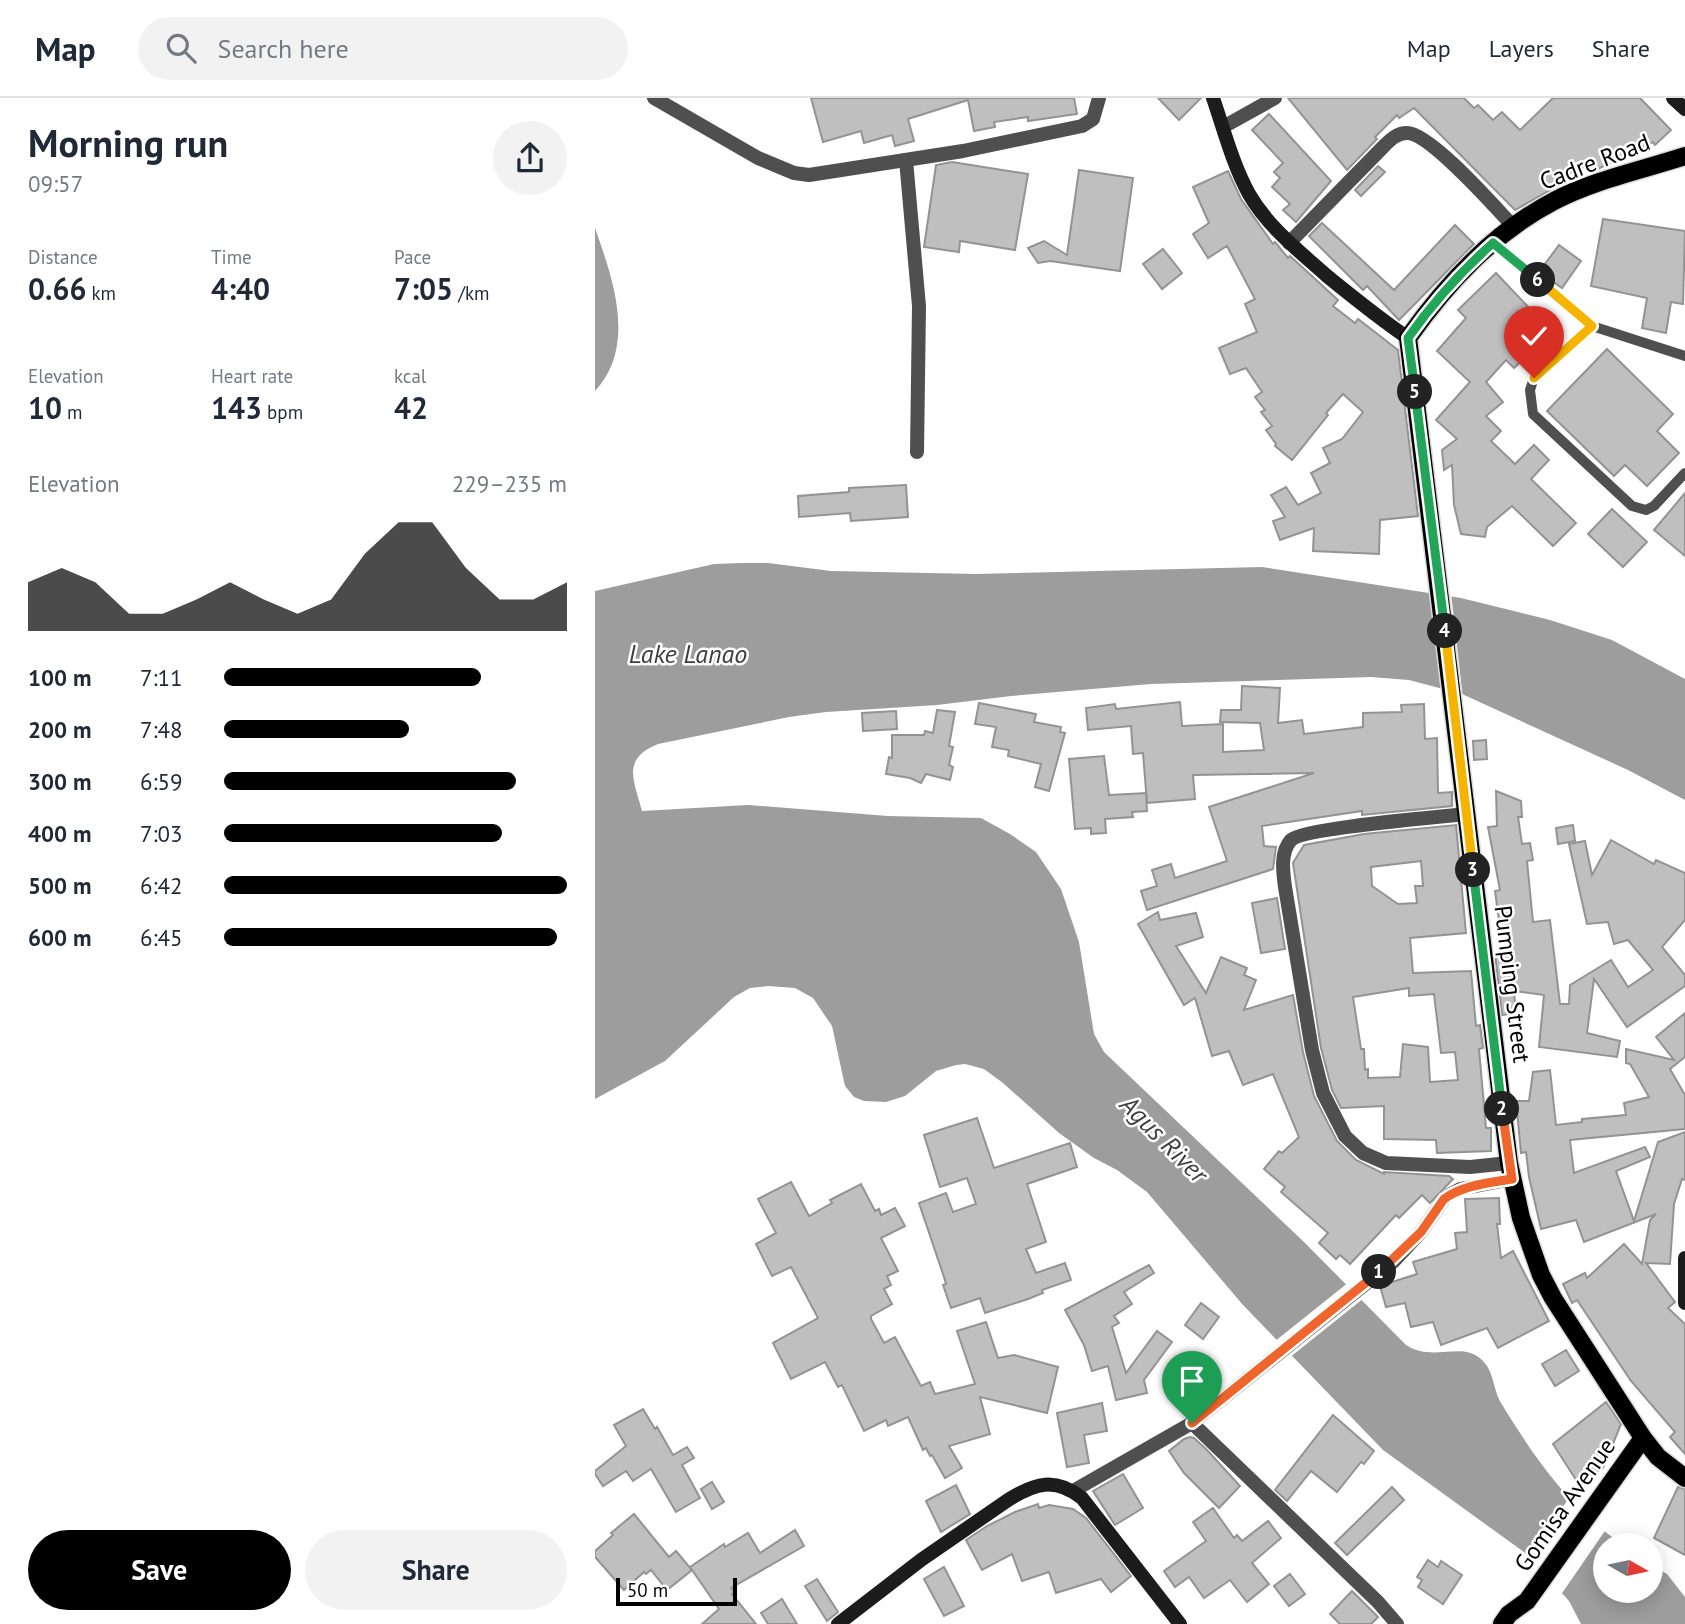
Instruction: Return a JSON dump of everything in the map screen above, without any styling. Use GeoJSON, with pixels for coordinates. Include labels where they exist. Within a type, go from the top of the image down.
{"type":"FeatureCollection","features":[{"type":"Feature","properties":{"kind":"main road","name":"Cadre Road"},"geometry":{"type":"LineString","coordinates":[[1408,338],[1436,299],[1461,271],[1512,225],[1575,192],[1685,156]]}},
{"type":"Feature","properties":{"kind":"main road","name":"Pumping Street"},"geometry":{"type":"LineString","coordinates":[[1408,338],[1511,1171],[1521,1218],[1541,1275],[1553,1298],[1643,1438],[1658,1457],[1685,1478]]}},
{"type":"Feature","properties":{"kind":"main road","name":"Gomisa Avenue"},"geometry":{"type":"LineString","coordinates":[[1520,1624],[1531,1595],[1643,1438]]}},
{"type":"Feature","properties":{"kind":"main road","name":"Gomisa Avenue"},"geometry":{"type":"LineString","coordinates":[[1502,1624],[1509,1614],[1531,1595]]}},
{"type":"Feature","properties":{"kind":"street"},"geometry":{"type":"LineString","coordinates":[[654,98],[758,158],[794,173],[809,175],[963,151],[1082,126],[1093,119],[1097,100]]}},
{"type":"Feature","properties":{"kind":"street"},"geometry":{"type":"LineString","coordinates":[[1213,98],[1249,194],[1265,217],[1289,243],[1378,318],[1408,338]]}},
{"type":"Feature","properties":{"kind":"street"},"geometry":{"type":"LineString","coordinates":[[1223,127],[1275,98]]}},
{"type":"Feature","properties":{"kind":"street"},"geometry":{"type":"LineString","coordinates":[[1673,98],[1685,109]]}},
{"type":"Feature","properties":{"kind":"street"},"geometry":{"type":"LineString","coordinates":[[1289,243],[1384,146],[1395,136],[1406,132],[1419,135],[1430,144],[1512,225]]}},
{"type":"Feature","properties":{"kind":"street"},"geometry":{"type":"LineString","coordinates":[[906,160],[919,306],[917,452]]}},
{"type":"Feature","properties":{"kind":"street"},"geometry":{"type":"LineString","coordinates":[[1466,814],[1358,825],[1295,837],[1287,845],[1285,852],[1285,887],[1312,1050],[1323,1093],[1345,1136],[1363,1153],[1386,1163],[1511,1171]]}},
{"type":"Feature","properties":{"kind":"street"},"geometry":{"type":"LineString","coordinates":[[1069,1488],[1192,1423],[1394,1261],[1421,1232],[1444,1199],[1460,1189],[1511,1171]]}},
{"type":"Feature","properties":{"kind":"street"},"geometry":{"type":"LineString","coordinates":[[1685,1258],[1685,1303]]}},
{"type":"Feature","properties":{"kind":"street"},"geometry":{"type":"LineString","coordinates":[[1192,1423],[1378,1602],[1397,1624]]}},
{"type":"Feature","properties":{"kind":"street"},"geometry":{"type":"LineString","coordinates":[[838,1624],[921,1560],[1007,1500],[1033,1487],[1047,1484],[1069,1488],[1092,1509],[1179,1624]]}},
{"type":"Feature","properties":{"kind":"lane"},"geometry":{"type":"LineString","coordinates":[[1493,243],[1592,326],[1685,356]]}},
{"type":"Feature","properties":{"kind":"lane"},"geometry":{"type":"LineString","coordinates":[[1592,326],[1534,378],[1531,390],[1533,414],[1632,506],[1646,510],[1654,506],[1685,473]]}},
{"type":"Feature","properties":{"kind":"water"},"geometry":{"type":"Polygon","coordinates":[[[595,228],[614,290],[618,333],[615,354],[608,373],[595,391],[595,228]]]}},
{"type":"Feature","properties":{"kind":"water"},"geometry":{"type":"Polygon","coordinates":[[[768,563],[831,571],[976,574],[1262,567],[1461,598],[1550,620],[1612,640],[1685,679],[1685,800],[1628,770],[1462,694],[1409,680],[1371,677],[1151,684],[937,705],[826,712],[658,744],[639,756],[633,772],[642,811],[748,805],[888,816],[981,818],[1036,852],[1061,889],[1079,942],[1094,1034],[1104,1052],[1304,1242],[1406,1345],[1427,1352],[1466,1352],[1474,1354],[1486,1364],[1498,1398],[1540,1462],[1570,1498],[1607,1533],[1593,1533],[1593,1603],[1663,1603],[1663,1572],[1685,1597],[1685,1624],[1581,1624],[1569,1601],[1528,1555],[1383,1450],[1243,1305],[1147,1192],[1059,1133],[984,1069],[965,1064],[956,1065],[936,1071],[905,1096],[886,1102],[864,1101],[854,1097],[845,1086],[832,1026],[813,998],[795,988],[768,986],[750,988],[734,997],[665,1061],[595,1099],[595,591],[714,564],[768,563]]]}},
{"type":"Feature","properties":{"kind":"pier"},"geometry":{"type":"Polygon","coordinates":[[[1429,589],[1451,593],[1463,699],[1441,692],[1429,589]]]}},
{"type":"Feature","properties":{"kind":"pier"},"geometry":{"type":"Polygon","coordinates":[[[1349,1282],[1364,1298],[1289,1358],[1274,1342],[1349,1282]]]}},
{"type":"Feature","properties":{"kind":"pier"},"geometry":{"type":"Polygon","coordinates":[[[1571,1495],[1607,1528],[1604,1533],[1593,1533],[1593,1548],[1560,1596],[1527,1559],[1571,1495]]]}},
{"type":"Feature","properties":{"kind":"building"},"geometry":{"type":"Polygon","coordinates":[[[811,98],[1074,98],[1077,114],[1028,121],[1028,117],[994,122],[995,127],[974,131],[968,100],[908,119],[914,141],[895,146],[892,135],[864,143],[861,131],[823,142],[811,98]]]}},
{"type":"Feature","properties":{"kind":"building"},"geometry":{"type":"Polygon","coordinates":[[[1158,98],[1201,98],[1179,120],[1158,98]]]}},
{"type":"Feature","properties":{"kind":"building"},"geometry":{"type":"Polygon","coordinates":[[[1288,98],[1464,98],[1474,108],[1478,105],[1493,120],[1502,112],[1520,130],[1553,98],[1640,98],[1671,130],[1655,145],[1653,142],[1596,170],[1592,163],[1556,180],[1559,184],[1515,210],[1414,108],[1399,118],[1397,115],[1347,170],[1288,98]]]}},
{"type":"Feature","properties":{"kind":"building"},"geometry":{"type":"Polygon","coordinates":[[[1269,114],[1331,181],[1296,222],[1283,210],[1290,204],[1272,187],[1280,178],[1274,172],[1283,163],[1252,130],[1269,114]]]}},
{"type":"Feature","properties":{"kind":"building"},"geometry":{"type":"Polygon","coordinates":[[[952,162],[1028,174],[1015,250],[960,241],[959,252],[924,247],[936,165],[952,162]]]}},
{"type":"Feature","properties":{"kind":"building"},"geometry":{"type":"Polygon","coordinates":[[[1378,166],[1385,172],[1361,196],[1355,190],[1378,166]]]}},
{"type":"Feature","properties":{"kind":"building"},"geometry":{"type":"Polygon","coordinates":[[[1079,170],[1133,178],[1120,271],[1050,261],[1038,263],[1028,248],[1044,241],[1067,255],[1079,170]]]}},
{"type":"Feature","properties":{"kind":"building"},"geometry":{"type":"Polygon","coordinates":[[[1228,171],[1241,199],[1273,244],[1275,242],[1288,258],[1290,256],[1338,300],[1333,306],[1355,323],[1358,319],[1398,350],[1418,516],[1380,520],[1379,554],[1313,551],[1314,528],[1280,540],[1273,521],[1285,517],[1271,495],[1286,487],[1298,505],[1321,493],[1311,473],[1330,463],[1323,448],[1342,439],[1363,412],[1343,394],[1292,460],[1275,446],[1266,430],[1272,426],[1261,412],[1265,410],[1255,397],[1262,392],[1246,368],[1230,374],[1219,348],[1257,332],[1245,304],[1255,299],[1227,246],[1208,258],[1193,234],[1209,223],[1193,187],[1228,171]]]}},
{"type":"Feature","properties":{"kind":"building"},"geometry":{"type":"Polygon","coordinates":[[[1603,219],[1685,231],[1683,304],[1671,302],[1666,333],[1642,328],[1647,298],[1591,286],[1603,219]]]}},
{"type":"Feature","properties":{"kind":"building"},"geometry":{"type":"Polygon","coordinates":[[[1322,223],[1394,290],[1455,225],[1474,244],[1399,320],[1367,286],[1363,290],[1309,236],[1322,223]]]}},
{"type":"Feature","properties":{"kind":"building"},"geometry":{"type":"Polygon","coordinates":[[[1559,245],[1581,261],[1562,288],[1539,272],[1559,245]]]}},
{"type":"Feature","properties":{"kind":"building"},"geometry":{"type":"Polygon","coordinates":[[[1163,249],[1182,273],[1162,289],[1143,264],[1163,249]]]}},
{"type":"Feature","properties":{"kind":"building"},"geometry":{"type":"Polygon","coordinates":[[[1496,273],[1552,332],[1514,368],[1506,360],[1486,382],[1503,402],[1486,416],[1501,431],[1491,441],[1515,464],[1534,445],[1549,460],[1531,479],[1576,523],[1553,546],[1512,506],[1487,527],[1485,537],[1461,534],[1454,505],[1452,465],[1444,470],[1442,450],[1457,439],[1436,420],[1470,382],[1437,351],[1466,318],[1458,310],[1496,273]]]}},
{"type":"Feature","properties":{"kind":"building"},"geometry":{"type":"Polygon","coordinates":[[[1607,349],[1673,414],[1657,431],[1679,453],[1647,486],[1625,465],[1614,476],[1547,411],[1607,349]]]}},
{"type":"Feature","properties":{"kind":"building"},"geometry":{"type":"Polygon","coordinates":[[[906,485],[908,517],[851,521],[850,513],[799,517],[798,496],[849,492],[849,488],[906,485]]]}},
{"type":"Feature","properties":{"kind":"building"},"geometry":{"type":"Polygon","coordinates":[[[1685,493],[1685,556],[1654,530],[1685,493]]]}},
{"type":"Feature","properties":{"kind":"building"},"geometry":{"type":"Polygon","coordinates":[[[1612,509],[1647,542],[1623,567],[1588,534],[1612,509]]]}},
{"type":"Feature","properties":{"kind":"building"},"geometry":{"type":"Polygon","coordinates":[[[1242,686],[1280,688],[1278,723],[1302,720],[1304,734],[1363,727],[1363,713],[1402,712],[1401,705],[1424,704],[1425,739],[1437,738],[1438,793],[1452,792],[1452,806],[1362,815],[1362,811],[1262,826],[1264,846],[1276,847],[1273,869],[1147,910],[1141,891],[1157,886],[1152,870],[1171,864],[1175,878],[1227,861],[1209,807],[1314,773],[1193,775],[1195,799],[1147,803],[1143,753],[1133,754],[1131,726],[1088,730],[1086,708],[1115,704],[1116,709],[1180,702],[1182,726],[1223,724],[1223,752],[1264,750],[1260,723],[1220,722],[1221,710],[1241,710],[1242,686]]]}},
{"type":"Feature","properties":{"kind":"building"},"geometry":{"type":"Polygon","coordinates":[[[979,703],[1036,714],[1034,722],[1061,727],[1060,732],[1065,733],[1049,791],[1035,787],[1041,764],[1008,756],[1009,750],[992,747],[996,727],[975,724],[979,703]]]}},
{"type":"Feature","properties":{"kind":"building"},"geometry":{"type":"Polygon","coordinates":[[[937,710],[955,712],[949,746],[953,747],[949,765],[953,767],[950,780],[926,774],[921,783],[910,778],[886,774],[889,757],[892,758],[892,735],[924,735],[925,731],[933,733],[937,710]]]}},
{"type":"Feature","properties":{"kind":"building"},"geometry":{"type":"Polygon","coordinates":[[[896,711],[897,729],[863,731],[862,713],[896,711]]]}},
{"type":"Feature","properties":{"kind":"building"},"geometry":{"type":"Polygon","coordinates":[[[1486,740],[1487,759],[1474,760],[1473,741],[1486,740]]]}},
{"type":"Feature","properties":{"kind":"building"},"geometry":{"type":"Polygon","coordinates":[[[1104,756],[1109,795],[1146,793],[1147,811],[1132,812],[1133,817],[1105,819],[1106,833],[1091,834],[1091,828],[1075,829],[1069,759],[1104,756]]]}},
{"type":"Feature","properties":{"kind":"building"},"geometry":{"type":"Polygon","coordinates":[[[1496,791],[1521,801],[1522,817],[1518,817],[1522,844],[1530,843],[1533,860],[1527,861],[1533,922],[1550,920],[1560,1004],[1569,1004],[1570,985],[1611,960],[1628,987],[1653,970],[1628,940],[1614,944],[1608,922],[1587,924],[1569,844],[1585,841],[1592,875],[1611,840],[1654,864],[1656,860],[1685,873],[1685,920],[1662,947],[1685,975],[1685,986],[1627,1027],[1594,979],[1587,1033],[1620,1041],[1617,1057],[1539,1047],[1544,995],[1514,991],[1516,1013],[1502,1015],[1495,953],[1509,951],[1505,919],[1499,920],[1495,891],[1500,890],[1488,827],[1497,826],[1496,791]]]}},
{"type":"Feature","properties":{"kind":"building"},"geometry":{"type":"Polygon","coordinates":[[[1456,825],[1466,933],[1410,938],[1413,973],[1471,971],[1476,1026],[1480,1025],[1483,1048],[1479,1049],[1486,1128],[1491,1128],[1491,1151],[1437,1153],[1436,1140],[1384,1139],[1384,1106],[1341,1108],[1332,1090],[1321,1048],[1293,863],[1304,845],[1364,834],[1456,825]],[[1421,861],[1371,867],[1372,886],[1398,904],[1417,903],[1415,886],[1423,886],[1421,861]],[[1409,988],[1353,997],[1368,1078],[1400,1077],[1403,1044],[1428,1047],[1430,1082],[1458,1080],[1455,1052],[1441,1053],[1434,994],[1409,996],[1409,988]]]}},
{"type":"Feature","properties":{"kind":"building"},"geometry":{"type":"Polygon","coordinates":[[[1573,825],[1575,841],[1558,844],[1556,828],[1573,825]]]}},
{"type":"Feature","properties":{"kind":"building"},"geometry":{"type":"Polygon","coordinates":[[[1277,898],[1285,949],[1261,953],[1252,903],[1277,898]]]}},
{"type":"Feature","properties":{"kind":"building"},"geometry":{"type":"Polygon","coordinates":[[[1158,912],[1160,920],[1196,913],[1203,937],[1176,946],[1206,993],[1221,957],[1247,968],[1244,975],[1256,980],[1244,1010],[1293,995],[1314,1096],[1337,1141],[1356,1160],[1384,1174],[1449,1176],[1453,1179],[1430,1203],[1422,1195],[1399,1218],[1396,1215],[1350,1264],[1340,1255],[1336,1259],[1319,1243],[1328,1233],[1281,1192],[1285,1187],[1264,1169],[1279,1151],[1282,1153],[1299,1137],[1273,1074],[1243,1085],[1229,1051],[1212,1056],[1195,998],[1184,1005],[1138,924],[1158,912]]]}},
{"type":"Feature","properties":{"kind":"building"},"geometry":{"type":"Polygon","coordinates":[[[1685,1013],[1685,1057],[1670,1069],[1685,1095],[1685,1129],[1570,1140],[1574,1173],[1645,1147],[1650,1157],[1616,1171],[1634,1221],[1658,1142],[1685,1132],[1685,1180],[1682,1179],[1674,1204],[1670,1264],[1646,1263],[1675,1302],[1668,1308],[1685,1324],[1685,1454],[1670,1437],[1675,1432],[1631,1381],[1577,1300],[1572,1303],[1563,1284],[1585,1273],[1587,1278],[1624,1244],[1642,1264],[1650,1220],[1656,1214],[1584,1242],[1576,1220],[1541,1229],[1526,1152],[1521,1153],[1516,1101],[1529,1101],[1533,1072],[1550,1070],[1556,1125],[1582,1122],[1582,1119],[1626,1115],[1624,1103],[1649,1097],[1630,1064],[1626,1063],[1626,1049],[1674,1060],[1656,1037],[1685,1013]]]}},
{"type":"Feature","properties":{"kind":"building"},"geometry":{"type":"Polygon","coordinates":[[[977,1118],[994,1168],[1070,1143],[1077,1167],[1027,1184],[1046,1242],[1026,1249],[1036,1273],[1065,1263],[1071,1280],[1042,1290],[1043,1293],[1028,1299],[985,1313],[980,1298],[951,1308],[943,1285],[946,1284],[944,1277],[919,1203],[946,1193],[953,1212],[976,1204],[967,1178],[940,1187],[924,1135],[977,1118]]]}},
{"type":"Feature","properties":{"kind":"building"},"geometry":{"type":"Polygon","coordinates":[[[791,1182],[809,1216],[832,1203],[830,1200],[861,1184],[875,1211],[879,1209],[881,1215],[895,1208],[905,1226],[881,1238],[898,1271],[887,1276],[891,1285],[884,1289],[892,1304],[871,1316],[871,1319],[884,1343],[895,1337],[921,1386],[930,1382],[935,1394],[975,1384],[957,1331],[986,1322],[998,1358],[1014,1355],[1058,1367],[1047,1413],[980,1397],[990,1434],[949,1446],[962,1468],[945,1478],[932,1455],[930,1456],[926,1448],[923,1450],[908,1417],[888,1426],[886,1420],[864,1431],[842,1385],[838,1387],[825,1362],[791,1379],[773,1343],[818,1318],[791,1267],[772,1276],[756,1244],[776,1233],[758,1199],[791,1182]]]}},
{"type":"Feature","properties":{"kind":"building"},"geometry":{"type":"Polygon","coordinates":[[[1499,1198],[1500,1224],[1497,1224],[1501,1258],[1513,1251],[1549,1321],[1498,1348],[1487,1328],[1441,1345],[1433,1322],[1411,1327],[1405,1303],[1386,1307],[1380,1286],[1417,1274],[1413,1262],[1457,1249],[1455,1233],[1467,1232],[1465,1199],[1499,1198]]]}},
{"type":"Feature","properties":{"kind":"building"},"geometry":{"type":"Polygon","coordinates":[[[1149,1265],[1154,1273],[1124,1292],[1132,1304],[1114,1316],[1119,1323],[1112,1327],[1126,1373],[1157,1331],[1172,1342],[1144,1380],[1147,1393],[1116,1400],[1108,1366],[1092,1371],[1084,1345],[1065,1310],[1149,1265]]]}},
{"type":"Feature","properties":{"kind":"building"},"geometry":{"type":"Polygon","coordinates":[[[1201,1303],[1219,1317],[1203,1339],[1185,1325],[1201,1303]]]}},
{"type":"Feature","properties":{"kind":"building"},"geometry":{"type":"Polygon","coordinates":[[[1566,1350],[1579,1371],[1555,1386],[1542,1364],[1566,1350]]]}},
{"type":"Feature","properties":{"kind":"building"},"geometry":{"type":"Polygon","coordinates":[[[1203,1369],[1216,1381],[1191,1408],[1178,1397],[1203,1369]]]}},
{"type":"Feature","properties":{"kind":"building"},"geometry":{"type":"Polygon","coordinates":[[[1606,1402],[1621,1424],[1603,1468],[1578,1483],[1553,1444],[1606,1402]]]}},
{"type":"Feature","properties":{"kind":"building"},"geometry":{"type":"Polygon","coordinates":[[[1102,1403],[1107,1431],[1084,1435],[1089,1463],[1067,1467],[1057,1413],[1102,1403]]]}},
{"type":"Feature","properties":{"kind":"building"},"geometry":{"type":"Polygon","coordinates":[[[643,1409],[673,1455],[687,1447],[694,1458],[682,1465],[700,1498],[676,1512],[651,1469],[633,1481],[626,1471],[603,1486],[595,1474],[595,1471],[626,1446],[614,1425],[643,1409]]]}},
{"type":"Feature","properties":{"kind":"building"},"geometry":{"type":"Polygon","coordinates":[[[1333,1415],[1374,1451],[1364,1464],[1361,1462],[1337,1492],[1311,1471],[1287,1501],[1275,1490],[1333,1415]]]}},
{"type":"Feature","properties":{"kind":"building"},"geometry":{"type":"Polygon","coordinates":[[[1190,1437],[1207,1450],[1240,1486],[1219,1508],[1184,1473],[1169,1451],[1190,1437]]]}},
{"type":"Feature","properties":{"kind":"building"},"geometry":{"type":"Polygon","coordinates":[[[1123,1474],[1143,1508],[1115,1525],[1093,1491],[1123,1474]]]}},
{"type":"Feature","properties":{"kind":"building"},"geometry":{"type":"Polygon","coordinates":[[[712,1482],[724,1502],[712,1509],[701,1489],[712,1482]]]}},
{"type":"Feature","properties":{"kind":"building"},"geometry":{"type":"Polygon","coordinates":[[[956,1485],[970,1514],[941,1532],[926,1501],[956,1485]]]}},
{"type":"Feature","properties":{"kind":"building"},"geometry":{"type":"Polygon","coordinates":[[[1392,1487],[1404,1500],[1347,1555],[1335,1543],[1392,1487]]]}},
{"type":"Feature","properties":{"kind":"building"},"geometry":{"type":"Polygon","coordinates":[[[1678,1487],[1685,1489],[1685,1555],[1663,1543],[1663,1533],[1656,1533],[1678,1487]]]}},
{"type":"Feature","properties":{"kind":"building"},"geometry":{"type":"Polygon","coordinates":[[[1038,1504],[1039,1508],[1049,1505],[1073,1509],[1086,1518],[1131,1576],[1111,1592],[1101,1579],[1056,1593],[1049,1572],[1022,1581],[1012,1554],[982,1570],[966,1540],[1015,1512],[1038,1504]]]}},
{"type":"Feature","properties":{"kind":"building"},"geometry":{"type":"Polygon","coordinates":[[[1213,1508],[1234,1538],[1237,1535],[1242,1541],[1268,1521],[1281,1538],[1252,1563],[1269,1584],[1247,1602],[1230,1580],[1204,1598],[1189,1577],[1175,1587],[1164,1571],[1206,1541],[1193,1522],[1213,1508]]]}},
{"type":"Feature","properties":{"kind":"building"},"geometry":{"type":"Polygon","coordinates":[[[634,1514],[669,1557],[676,1551],[692,1570],[667,1590],[651,1570],[646,1574],[644,1572],[624,1590],[595,1557],[595,1551],[613,1535],[611,1533],[634,1514]]]}},
{"type":"Feature","properties":{"kind":"building"},"geometry":{"type":"Polygon","coordinates":[[[795,1530],[804,1546],[731,1588],[735,1593],[732,1594],[756,1624],[702,1624],[719,1609],[690,1567],[724,1544],[725,1547],[748,1533],[760,1553],[795,1530]]]}},
{"type":"Feature","properties":{"kind":"building"},"geometry":{"type":"Polygon","coordinates":[[[1428,1560],[1438,1567],[1441,1561],[1462,1575],[1443,1604],[1418,1587],[1422,1580],[1417,1577],[1428,1560]]]}},
{"type":"Feature","properties":{"kind":"building"},"geometry":{"type":"Polygon","coordinates":[[[944,1567],[964,1606],[944,1616],[924,1579],[944,1567]]]}},
{"type":"Feature","properties":{"kind":"building"},"geometry":{"type":"Polygon","coordinates":[[[1290,1574],[1305,1594],[1289,1606],[1274,1586],[1290,1574]]]}},
{"type":"Feature","properties":{"kind":"building"},"geometry":{"type":"Polygon","coordinates":[[[817,1579],[838,1612],[827,1621],[805,1586],[817,1579]]]}},
{"type":"Feature","properties":{"kind":"building"},"geometry":{"type":"Polygon","coordinates":[[[1352,1591],[1378,1617],[1371,1624],[1340,1624],[1330,1614],[1352,1591]]]}},
{"type":"Feature","properties":{"kind":"building"},"geometry":{"type":"Polygon","coordinates":[[[782,1599],[797,1624],[768,1624],[761,1613],[782,1599]]]}},
{"type":"Feature","properties":{"kind":"route"},"geometry":{"type":"LineString","coordinates":[[1192,1423],[1394,1261],[1421,1232],[1444,1199],[1460,1189],[1512,1179],[1408,338],[1436,299],[1461,271],[1493,243],[1592,326],[1534,378]]}},
{"type":"Feature","properties":{"kind":"water label","name":"Lake Lanao"},"geometry":{"type":"Point","coordinates":[688,654]}},
{"type":"Feature","properties":{"kind":"water label","name":"Agus River"},"geometry":{"type":"Point","coordinates":[1164,1139]}}]}
